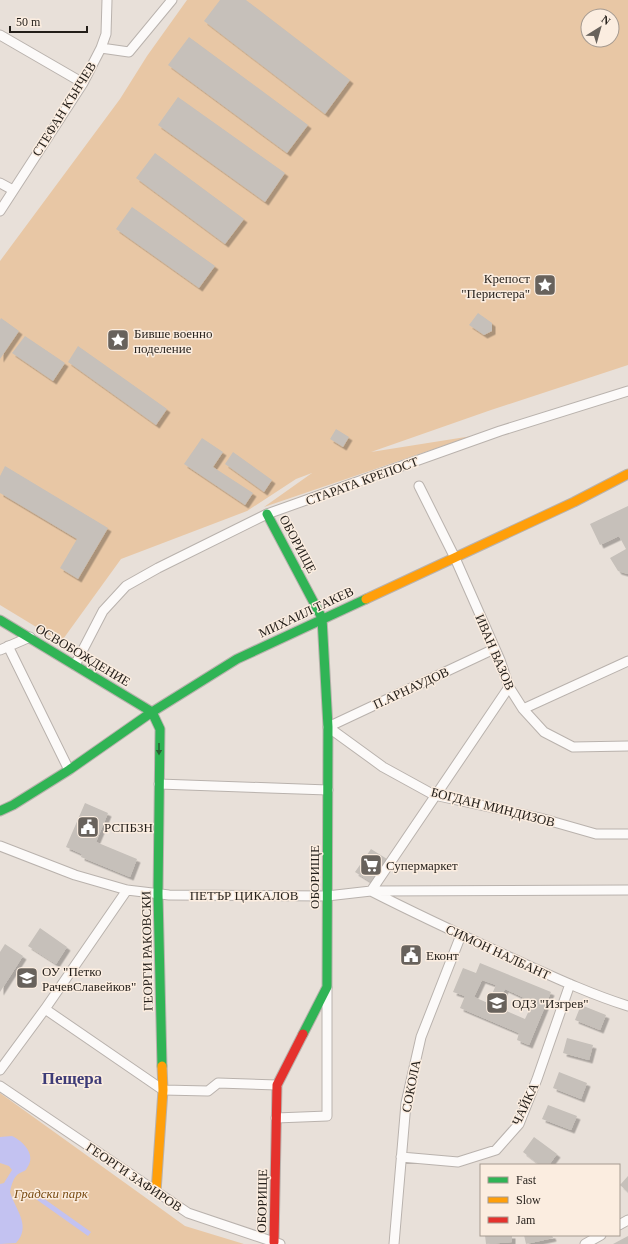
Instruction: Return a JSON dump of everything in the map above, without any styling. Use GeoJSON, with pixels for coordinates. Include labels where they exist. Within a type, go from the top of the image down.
{"type":"FeatureCollection","features":[{"type":"Feature","properties":{"kind":"street","name":"СТЕФАН КЪНЧЕВ"},"geometry":{"type":"LineString","coordinates":[[0,211],[83,83],[101,48],[106,34],[107,0]]}},
{"type":"Feature","properties":{"kind":"street"},"geometry":{"type":"LineString","coordinates":[[101,48],[129,52],[172,0]]}},
{"type":"Feature","properties":{"kind":"street"},"geometry":{"type":"LineString","coordinates":[[0,35],[83,83]]}},
{"type":"Feature","properties":{"kind":"street"},"geometry":{"type":"LineString","coordinates":[[0,183],[13,190]]}},
{"type":"Feature","properties":{"kind":"street","name":"СТАРАТА КРЕПОСТ"},"geometry":{"type":"LineString","coordinates":[[75,665],[104,611],[126,586],[158,568],[267,514],[500,431],[628,392]]}},
{"type":"Feature","properties":{"kind":"street","name":"МИХАИЛ ТАКЕВ"},"geometry":{"type":"LineString","coordinates":[[0,811],[13,805],[69,770],[152,712],[237,659],[322,618],[454,558],[628,474]]}},
{"type":"Feature","properties":{"kind":"street","name":"ИВАН ВАЗОВ"},"geometry":{"type":"LineString","coordinates":[[419,486],[454,558],[509,687],[523,709],[544,732],[574,747],[628,746]]}},
{"type":"Feature","properties":{"kind":"street","name":"ОБОРИЩЕ"},"geometry":{"type":"LineString","coordinates":[[267,514],[322,618],[328,727],[328,987],[277,1085],[277,1243]]}},
{"type":"Feature","properties":{"kind":"street","name":"ОСВОБОЖДЕНИЕ"},"geometry":{"type":"LineString","coordinates":[[0,620],[152,712]]}},
{"type":"Feature","properties":{"kind":"street"},"geometry":{"type":"LineString","coordinates":[[30,638],[4,648],[69,770]]}},
{"type":"Feature","properties":{"kind":"street","name":"П.АРНАУДОВ"},"geometry":{"type":"LineString","coordinates":[[328,727],[494,649]]}},
{"type":"Feature","properties":{"kind":"street"},"geometry":{"type":"LineString","coordinates":[[523,709],[628,662]]}},
{"type":"Feature","properties":{"kind":"street"},"geometry":{"type":"LineString","coordinates":[[371,891],[434,795],[509,687]]}},
{"type":"Feature","properties":{"kind":"street","name":"ГЕОРГИ РАКОВСКИ"},"geometry":{"type":"LineString","coordinates":[[152,712],[160,730],[158,894],[163,1090],[156,1192]]}},
{"type":"Feature","properties":{"kind":"street","name":"БОГДАН МИНДИЗОВ"},"geometry":{"type":"LineString","coordinates":[[328,727],[383,767],[434,795],[540,818],[596,834],[628,834]]}},
{"type":"Feature","properties":{"kind":"street"},"geometry":{"type":"LineString","coordinates":[[159,784],[328,790]]}},
{"type":"Feature","properties":{"kind":"street","name":"МИХАИЛ ТАКЕВ"},"geometry":{"type":"LineString","coordinates":[[0,818],[13,805]]}},
{"type":"Feature","properties":{"kind":"street","name":"ПЕТЪР ЦИКАЛОВ"},"geometry":{"type":"LineString","coordinates":[[0,846],[75,875],[127,890],[158,894],[327,896],[371,891],[628,890]]}},
{"type":"Feature","properties":{"kind":"street","name":"ПЕТЪР ЦИКАЛОВ"},"geometry":{"type":"LineString","coordinates":[[0,852],[11,851]]}},
{"type":"Feature","properties":{"kind":"street"},"geometry":{"type":"LineString","coordinates":[[0,1070],[45,1009],[127,890]]}},
{"type":"Feature","properties":{"kind":"street","name":"СИМОН НАЛБАНТ"},"geometry":{"type":"LineString","coordinates":[[371,891],[461,935],[598,997],[628,1006]]}},
{"type":"Feature","properties":{"kind":"street","name":"СОКОЛА"},"geometry":{"type":"LineString","coordinates":[[394,1244],[406,1103],[421,1037],[461,935]]}},
{"type":"Feature","properties":{"kind":"street","name":"ЧАЙКА"},"geometry":{"type":"LineString","coordinates":[[401,1157],[458,1162],[496,1150],[519,1124],[537,1079],[570,984]]}},
{"type":"Feature","properties":{"kind":"street"},"geometry":{"type":"LineString","coordinates":[[276,1118],[327,1116],[328,987]]}},
{"type":"Feature","properties":{"kind":"street"},"geometry":{"type":"LineString","coordinates":[[45,1009],[163,1090],[208,1091],[218,1083],[277,1085]]}},
{"type":"Feature","properties":{"kind":"street","name":"ГЕОРГИ ЗАФИРОВ"},"geometry":{"type":"LineString","coordinates":[[0,1086],[188,1213],[277,1243]]}},
{"type":"Feature","properties":{"kind":"street"},"geometry":{"type":"LineString","coordinates":[[585,1244],[599,1236]]}},
{"type":"Feature","properties":{"kind":"green space"},"geometry":{"type":"Polygon","coordinates":[[[187,0],[628,0],[628,365],[491,410],[371,452],[472,436],[264,507],[312,473],[296,479],[247,511],[121,559],[61,642],[0,605],[0,261],[120,99],[147,56],[187,0]]]}},
{"type":"Feature","properties":{"kind":"green space","name":"Градски парк"},"geometry":{"type":"Polygon","coordinates":[[[0,1093],[185,1226],[244,1244],[0,1244],[0,1093]]]}},
{"type":"Feature","properties":{"kind":"water"},"geometry":{"type":"Polygon","coordinates":[[[12,1136],[20,1141],[30,1153],[30,1163],[25,1171],[18,1174],[14,1178],[10,1192],[21,1218],[23,1230],[21,1237],[16,1243],[0,1244],[0,1184],[4,1183],[12,1170],[9,1166],[0,1163],[0,1137],[12,1136]]]}},
{"type":"Feature","properties":{"kind":"water"},"geometry":{"type":"Polygon","coordinates":[[[36,1193],[91,1232],[88,1236],[33,1197],[36,1193]]]}},
{"type":"Feature","properties":{"kind":"building"},"geometry":{"type":"Polygon","coordinates":[[[220,0],[246,0],[350,80],[325,114],[204,21],[220,0]]]}},
{"type":"Feature","properties":{"kind":"building"},"geometry":{"type":"Polygon","coordinates":[[[189,37],[308,125],[287,153],[168,65],[189,37]]]}},
{"type":"Feature","properties":{"kind":"building"},"geometry":{"type":"Polygon","coordinates":[[[178,97],[285,173],[265,202],[158,125],[178,97]]]}},
{"type":"Feature","properties":{"kind":"building"},"geometry":{"type":"Polygon","coordinates":[[[155,153],[244,219],[225,244],[136,178],[155,153]]]}},
{"type":"Feature","properties":{"kind":"building"},"geometry":{"type":"Polygon","coordinates":[[[132,207],[215,266],[199,288],[116,229],[132,207]]]}},
{"type":"Feature","properties":{"kind":"building"},"geometry":{"type":"Polygon","coordinates":[[[478,313],[492,323],[492,331],[484,335],[469,325],[478,313]]]}},
{"type":"Feature","properties":{"kind":"building"},"geometry":{"type":"Polygon","coordinates":[[[1,318],[19,331],[0,359],[0,320],[1,318]]]}},
{"type":"Feature","properties":{"kind":"building"},"geometry":{"type":"Polygon","coordinates":[[[25,336],[65,363],[53,381],[12,353],[25,336]]]}},
{"type":"Feature","properties":{"kind":"building"},"geometry":{"type":"Polygon","coordinates":[[[78,346],[167,409],[156,425],[68,362],[78,346]]]}},
{"type":"Feature","properties":{"kind":"building"},"geometry":{"type":"Polygon","coordinates":[[[336,429],[349,437],[343,447],[330,439],[336,429]]]}},
{"type":"Feature","properties":{"kind":"building"},"geometry":{"type":"Polygon","coordinates":[[[202,438],[223,452],[213,467],[253,493],[245,505],[184,464],[202,438]]]}},
{"type":"Feature","properties":{"kind":"building"},"geometry":{"type":"Polygon","coordinates":[[[233,452],[272,480],[264,492],[225,464],[233,452]]]}},
{"type":"Feature","properties":{"kind":"building"},"geometry":{"type":"Polygon","coordinates":[[[5,466],[108,528],[78,579],[60,568],[77,539],[0,493],[0,476],[5,466]]]}},
{"type":"Feature","properties":{"kind":"building"},"geometry":{"type":"Polygon","coordinates":[[[628,506],[628,574],[618,571],[610,558],[626,549],[619,536],[600,545],[590,524],[628,506]]]}},
{"type":"Feature","properties":{"kind":"building","name":"РСПБЗН"},"geometry":{"type":"Polygon","coordinates":[[[85,803],[108,813],[96,842],[137,859],[130,877],[81,857],[82,854],[66,847],[85,803]]]}},
{"type":"Feature","properties":{"kind":"building","name":"Супермаркет"},"geometry":{"type":"Polygon","coordinates":[[[371,849],[387,859],[371,882],[355,872],[371,849]]]}},
{"type":"Feature","properties":{"kind":"building"},"geometry":{"type":"Polygon","coordinates":[[[40,928],[67,947],[56,964],[28,946],[40,928]]]}},
{"type":"Feature","properties":{"kind":"building"},"geometry":{"type":"Polygon","coordinates":[[[5,944],[23,956],[0,992],[0,952],[5,944]]]}},
{"type":"Feature","properties":{"kind":"building"},"geometry":{"type":"Polygon","coordinates":[[[480,963],[551,992],[529,1045],[517,1040],[519,1033],[460,1008],[465,996],[453,992],[463,968],[476,973],[480,963]],[[482,980],[474,997],[488,1003],[496,985],[482,980]],[[505,989],[497,1007],[525,1019],[533,1002],[505,989]]]}},
{"type":"Feature","properties":{"kind":"building"},"geometry":{"type":"Polygon","coordinates":[[[581,1005],[606,1015],[600,1030],[575,1020],[581,1005]]]}},
{"type":"Feature","properties":{"kind":"building"},"geometry":{"type":"Polygon","coordinates":[[[567,1038],[593,1045],[589,1060],[563,1053],[567,1038]]]}},
{"type":"Feature","properties":{"kind":"building"},"geometry":{"type":"Polygon","coordinates":[[[559,1072],[587,1083],[581,1099],[553,1088],[559,1072]]]}},
{"type":"Feature","properties":{"kind":"building"},"geometry":{"type":"Polygon","coordinates":[[[548,1105],[577,1116],[571,1130],[542,1119],[548,1105]]]}},
{"type":"Feature","properties":{"kind":"building"},"geometry":{"type":"Polygon","coordinates":[[[534,1137],[557,1154],[550,1164],[539,1164],[523,1152],[534,1137]]]}},
{"type":"Feature","properties":{"kind":"building"},"geometry":{"type":"Polygon","coordinates":[[[628,1176],[628,1192],[620,1185],[628,1176]]]}},
{"type":"Feature","properties":{"kind":"building"},"geometry":{"type":"Polygon","coordinates":[[[485,1236],[512,1236],[512,1242],[486,1244],[485,1236]]]}},
{"type":"Feature","properties":{"kind":"building"},"geometry":{"type":"Polygon","coordinates":[[[524,1236],[552,1236],[553,1238],[526,1244],[524,1236]]]}},
{"type":"Feature","properties":{"kind":"building"},"geometry":{"type":"Polygon","coordinates":[[[628,1236],[628,1244],[613,1244],[628,1236]]]}},
{"type":"Feature","properties":{"kind":"traffic: fast"},"geometry":{"type":"LineString","coordinates":[[267,514],[322,618],[328,727],[327,987],[303,1034]]}},
{"type":"Feature","properties":{"kind":"traffic: fast"},"geometry":{"type":"LineString","coordinates":[[0,811],[13,805],[69,770],[152,712],[237,659],[366,599]]}},
{"type":"Feature","properties":{"kind":"traffic: fast"},"geometry":{"type":"LineString","coordinates":[[0,620],[152,712],[160,729],[158,894],[162,1066]]}},
{"type":"Feature","properties":{"kind":"traffic: slow"},"geometry":{"type":"LineString","coordinates":[[366,599],[574,502],[628,474]]}},
{"type":"Feature","properties":{"kind":"traffic: slow"},"geometry":{"type":"LineString","coordinates":[[156,1192],[163,1090],[162,1066]]}},
{"type":"Feature","properties":{"kind":"traffic: jam"},"geometry":{"type":"LineString","coordinates":[[274,1242],[277,1085],[303,1034]]}},
{"type":"Feature","properties":{"kind":"place","name":"Крепост \"Перистера\""},"geometry":{"type":"Point","coordinates":[545,285]}},
{"type":"Feature","properties":{"kind":"place","name":"Бивше военно поделение"},"geometry":{"type":"Point","coordinates":[118,340]}},
{"type":"Feature","properties":{"kind":"place","name":"РСПБЗН"},"geometry":{"type":"Point","coordinates":[88,827]}},
{"type":"Feature","properties":{"kind":"place","name":"Супермаркет"},"geometry":{"type":"Point","coordinates":[371,865]}},
{"type":"Feature","properties":{"kind":"place","name":"Еконт"},"geometry":{"type":"Point","coordinates":[411,955]}},
{"type":"Feature","properties":{"kind":"place","name":"ОУ \"Петко РачевСлавейков\""},"geometry":{"type":"Point","coordinates":[27,978]}},
{"type":"Feature","properties":{"kind":"place","name":"ОДЗ \"Изгрев\""},"geometry":{"type":"Point","coordinates":[497,1003]}},
{"type":"Feature","properties":{"kind":"district","name":"Пещера"},"geometry":{"type":"Point","coordinates":[72,1078]}}]}
